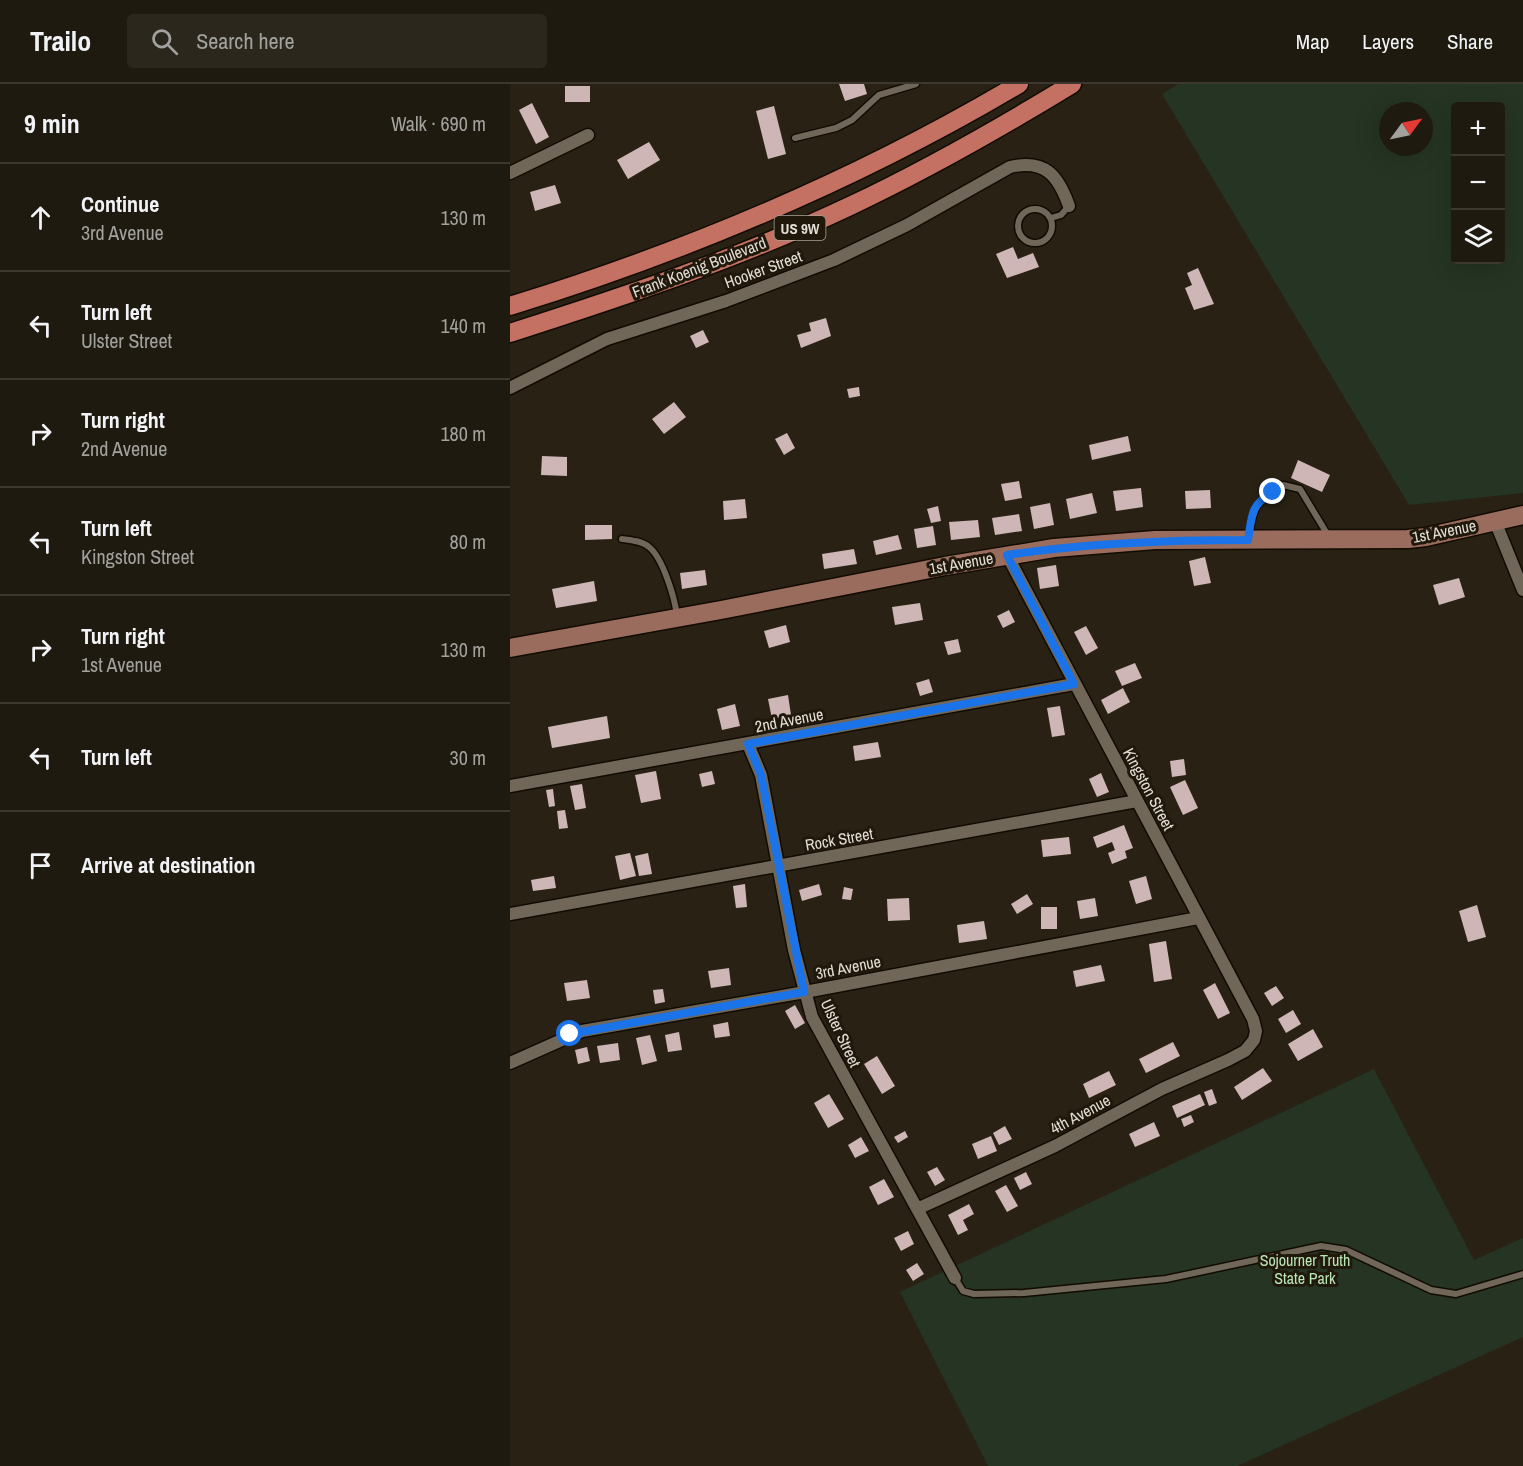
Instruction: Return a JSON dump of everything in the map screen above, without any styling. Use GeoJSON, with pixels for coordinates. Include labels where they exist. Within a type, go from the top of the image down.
{"type":"FeatureCollection","features":[{"type":"Feature","properties":{"kind":"main road","name":"Frank Koenig Boulevard"},"geometry":{"type":"LineString","coordinates":[[510,306],[672,250],[796,200],[877,162],[1019,84]]}},
{"type":"Feature","properties":{"kind":"main road","name":"Frank Koenig Boulevard"},"geometry":{"type":"LineString","coordinates":[[510,333],[651,287],[818,220],[967,146],[1072,84]]}},
{"type":"Feature","properties":{"kind":"street"},"geometry":{"type":"LineString","coordinates":[[510,173],[588,135]]}},
{"type":"Feature","properties":{"kind":"street","name":"Hooker Street"},"geometry":{"type":"LineString","coordinates":[[510,388],[607,339],[726,301],[834,260],[907,225],[1010,167],[1025,164],[1039,165],[1052,174],[1069,206]]}},
{"type":"Feature","properties":{"kind":"street","name":"1st Avenue"},"geometry":{"type":"LineString","coordinates":[[510,648],[1054,548],[1155,540],[1426,537],[1523,515]]}},
{"type":"Feature","properties":{"kind":"street"},"geometry":{"type":"LineString","coordinates":[[1495,521],[1523,590]]}},
{"type":"Feature","properties":{"kind":"street","name":"Kingston Street"},"geometry":{"type":"LineString","coordinates":[[1007,555],[1253,1019],[1257,1031],[1254,1040]]}},
{"type":"Feature","properties":{"kind":"street","name":"2nd Avenue"},"geometry":{"type":"LineString","coordinates":[[510,786],[1074,684]]}},
{"type":"Feature","properties":{"kind":"street","name":"Ulster Street"},"geometry":{"type":"LineString","coordinates":[[748,744],[761,775],[804,992],[820,1036],[955,1278]]}},
{"type":"Feature","properties":{"kind":"street","name":"Rock Street"},"geometry":{"type":"LineString","coordinates":[[510,914],[1137,801]]}},
{"type":"Feature","properties":{"kind":"street","name":"3rd Avenue"},"geometry":{"type":"LineString","coordinates":[[510,1063],[582,1031],[1198,918]]}},
{"type":"Feature","properties":{"kind":"street","name":"4th Avenue"},"geometry":{"type":"LineString","coordinates":[[917,1209],[1055,1146],[1162,1089],[1228,1060],[1245,1051],[1254,1040]]}},
{"type":"Feature","properties":{"kind":"lane"},"geometry":{"type":"LineString","coordinates":[[795,138],[836,128],[852,120],[879,95],[916,84]]}},
{"type":"Feature","properties":{"kind":"lane"},"geometry":{"type":"LineString","coordinates":[[1051,218],[1061,215],[1069,206]]}},
{"type":"Feature","properties":{"kind":"lane"},"geometry":{"type":"LineString","coordinates":[[1028,210],[1044,210],[1051,218],[1050,234],[1042,242],[1026,241],[1019,232],[1020,217],[1028,210]]}},
{"type":"Feature","properties":{"kind":"lane"},"geometry":{"type":"LineString","coordinates":[[1248,540],[1253,509],[1259,500],[1283,485],[1300,489],[1330,539]]}},
{"type":"Feature","properties":{"kind":"lane"},"geometry":{"type":"LineString","coordinates":[[622,538],[638,541],[650,547],[675,601],[677,618]]}},
{"type":"Feature","properties":{"kind":"lane"},"geometry":{"type":"LineString","coordinates":[[955,1278],[963,1291],[974,1294],[1024,1293],[1166,1279],[1321,1246],[1346,1250],[1431,1290],[1456,1294],[1523,1274]]}},
{"type":"Feature","properties":{"kind":"green space"},"geometry":{"type":"Polygon","coordinates":[[[1178,84],[1523,84],[1523,493],[1409,505],[1162,94],[1178,84]]]}},
{"type":"Feature","properties":{"kind":"green space","name":"Sojourner Truth State Park"},"geometry":{"type":"Polygon","coordinates":[[[1374,1069],[1474,1260],[1523,1238],[1523,1337],[1237,1466],[988,1466],[900,1292],[1374,1069]]]}},
{"type":"Feature","properties":{"kind":"building"},"geometry":{"type":"Polygon","coordinates":[[[839,84],[864,84],[867,94],[845,101],[839,84]]]}},
{"type":"Feature","properties":{"kind":"building"},"geometry":{"type":"Polygon","coordinates":[[[565,86],[590,86],[590,102],[565,102],[565,86]]]}},
{"type":"Feature","properties":{"kind":"building"},"geometry":{"type":"Polygon","coordinates":[[[532,103],[549,137],[536,144],[519,110],[532,103]]]}},
{"type":"Feature","properties":{"kind":"building"},"geometry":{"type":"Polygon","coordinates":[[[774,106],[786,154],[768,159],[756,111],[774,106]]]}},
{"type":"Feature","properties":{"kind":"building"},"geometry":{"type":"Polygon","coordinates":[[[649,142],[660,160],[628,179],[617,160],[649,142]]]}},
{"type":"Feature","properties":{"kind":"building"},"geometry":{"type":"Polygon","coordinates":[[[555,185],[561,203],[535,211],[530,192],[555,185]]]}},
{"type":"Feature","properties":{"kind":"building"},"geometry":{"type":"Polygon","coordinates":[[[1013,247],[1018,259],[1033,253],[1039,267],[1007,278],[996,254],[1013,247]]]}},
{"type":"Feature","properties":{"kind":"building"},"geometry":{"type":"Polygon","coordinates":[[[1198,268],[1214,304],[1194,310],[1185,288],[1192,285],[1187,273],[1198,268]]]}},
{"type":"Feature","properties":{"kind":"building"},"geometry":{"type":"Polygon","coordinates":[[[826,318],[831,336],[801,348],[797,335],[811,331],[809,323],[826,318]]]}},
{"type":"Feature","properties":{"kind":"building"},"geometry":{"type":"Polygon","coordinates":[[[703,330],[709,342],[696,348],[690,336],[703,330]]]}},
{"type":"Feature","properties":{"kind":"building"},"geometry":{"type":"Polygon","coordinates":[[[859,387],[860,396],[849,398],[847,389],[859,387]]]}},
{"type":"Feature","properties":{"kind":"building"},"geometry":{"type":"Polygon","coordinates":[[[674,402],[686,417],[664,434],[652,419],[674,402]]]}},
{"type":"Feature","properties":{"kind":"building"},"geometry":{"type":"Polygon","coordinates":[[[787,433],[795,448],[784,455],[775,439],[787,433]]]}},
{"type":"Feature","properties":{"kind":"building"},"geometry":{"type":"Polygon","coordinates":[[[1128,436],[1131,451],[1092,460],[1089,445],[1128,436]]]}},
{"type":"Feature","properties":{"kind":"building"},"geometry":{"type":"Polygon","coordinates":[[[542,456],[567,457],[567,476],[541,475],[542,456]]]}},
{"type":"Feature","properties":{"kind":"building"},"geometry":{"type":"Polygon","coordinates":[[[1298,460],[1330,475],[1322,492],[1291,478],[1298,460]]]}},
{"type":"Feature","properties":{"kind":"building"},"geometry":{"type":"Polygon","coordinates":[[[1019,481],[1022,498],[1005,501],[1001,484],[1019,481]]]}},
{"type":"Feature","properties":{"kind":"building"},"geometry":{"type":"Polygon","coordinates":[[[1141,488],[1143,507],[1116,511],[1113,491],[1141,488]]]}},
{"type":"Feature","properties":{"kind":"building"},"geometry":{"type":"Polygon","coordinates":[[[1210,490],[1211,508],[1186,509],[1185,491],[1210,490]]]}},
{"type":"Feature","properties":{"kind":"building"},"geometry":{"type":"Polygon","coordinates":[[[1092,493],[1097,513],[1070,519],[1066,499],[1092,493]]]}},
{"type":"Feature","properties":{"kind":"building"},"geometry":{"type":"Polygon","coordinates":[[[745,499],[747,518],[724,520],[723,501],[745,499]]]}},
{"type":"Feature","properties":{"kind":"building"},"geometry":{"type":"Polygon","coordinates":[[[1050,503],[1054,525],[1034,529],[1030,507],[1050,503]]]}},
{"type":"Feature","properties":{"kind":"building"},"geometry":{"type":"Polygon","coordinates":[[[938,506],[941,521],[931,523],[927,509],[938,506]]]}},
{"type":"Feature","properties":{"kind":"building"},"geometry":{"type":"Polygon","coordinates":[[[1019,514],[1022,531],[995,535],[992,518],[1019,514]]]}},
{"type":"Feature","properties":{"kind":"building"},"geometry":{"type":"Polygon","coordinates":[[[978,520],[980,537],[951,540],[949,522],[978,520]]]}},
{"type":"Feature","properties":{"kind":"building"},"geometry":{"type":"Polygon","coordinates":[[[585,525],[612,525],[612,539],[585,540],[585,525]]]}},
{"type":"Feature","properties":{"kind":"building"},"geometry":{"type":"Polygon","coordinates":[[[933,526],[936,545],[917,548],[914,529],[933,526]]]}},
{"type":"Feature","properties":{"kind":"building"},"geometry":{"type":"Polygon","coordinates":[[[898,535],[902,549],[876,555],[873,541],[898,535]]]}},
{"type":"Feature","properties":{"kind":"building"},"geometry":{"type":"Polygon","coordinates":[[[854,549],[857,564],[824,569],[822,554],[854,549]]]}},
{"type":"Feature","properties":{"kind":"building"},"geometry":{"type":"Polygon","coordinates":[[[1205,557],[1211,583],[1194,586],[1189,561],[1205,557]]]}},
{"type":"Feature","properties":{"kind":"building"},"geometry":{"type":"Polygon","coordinates":[[[1056,565],[1059,586],[1040,589],[1037,568],[1056,565]]]}},
{"type":"Feature","properties":{"kind":"building"},"geometry":{"type":"Polygon","coordinates":[[[705,570],[707,585],[682,589],[680,573],[705,570]]]}},
{"type":"Feature","properties":{"kind":"building"},"geometry":{"type":"Polygon","coordinates":[[[1459,578],[1465,597],[1439,605],[1433,585],[1459,578]]]}},
{"type":"Feature","properties":{"kind":"building"},"geometry":{"type":"Polygon","coordinates":[[[594,581],[597,601],[556,608],[552,589],[594,581]]]}},
{"type":"Feature","properties":{"kind":"building"},"geometry":{"type":"Polygon","coordinates":[[[920,603],[923,620],[895,625],[892,607],[920,603]]]}},
{"type":"Feature","properties":{"kind":"building"},"geometry":{"type":"Polygon","coordinates":[[[1009,610],[1015,622],[1003,628],[997,616],[1009,610]]]}},
{"type":"Feature","properties":{"kind":"building"},"geometry":{"type":"Polygon","coordinates":[[[786,625],[790,642],[769,648],[764,631],[786,625]]]}},
{"type":"Feature","properties":{"kind":"building"},"geometry":{"type":"Polygon","coordinates":[[[1086,626],[1098,648],[1086,655],[1074,632],[1086,626]]]}},
{"type":"Feature","properties":{"kind":"building"},"geometry":{"type":"Polygon","coordinates":[[[958,639],[961,652],[948,655],[944,642],[958,639]]]}},
{"type":"Feature","properties":{"kind":"building"},"geometry":{"type":"Polygon","coordinates":[[[1135,663],[1142,678],[1122,686],[1115,671],[1135,663]]]}},
{"type":"Feature","properties":{"kind":"building"},"geometry":{"type":"Polygon","coordinates":[[[929,679],[933,692],[920,696],[916,683],[929,679]]]}},
{"type":"Feature","properties":{"kind":"building"},"geometry":{"type":"Polygon","coordinates":[[[1123,688],[1130,702],[1108,714],[1101,700],[1123,688]]]}},
{"type":"Feature","properties":{"kind":"building"},"geometry":{"type":"Polygon","coordinates":[[[788,695],[791,715],[772,719],[768,699],[788,695]]]}},
{"type":"Feature","properties":{"kind":"building"},"geometry":{"type":"Polygon","coordinates":[[[735,704],[740,726],[722,730],[717,709],[735,704]]]}},
{"type":"Feature","properties":{"kind":"building"},"geometry":{"type":"Polygon","coordinates":[[[1060,706],[1065,735],[1052,737],[1047,708],[1060,706]]]}},
{"type":"Feature","properties":{"kind":"building"},"geometry":{"type":"Polygon","coordinates":[[[607,716],[610,738],[552,748],[548,727],[607,716]]]}},
{"type":"Feature","properties":{"kind":"building"},"geometry":{"type":"Polygon","coordinates":[[[878,742],[881,757],[855,761],[853,746],[878,742]]]}},
{"type":"Feature","properties":{"kind":"building"},"geometry":{"type":"Polygon","coordinates":[[[1184,759],[1186,775],[1172,777],[1170,761],[1184,759]]]}},
{"type":"Feature","properties":{"kind":"building"},"geometry":{"type":"Polygon","coordinates":[[[656,771],[661,799],[641,803],[635,775],[656,771]]]}},
{"type":"Feature","properties":{"kind":"building"},"geometry":{"type":"Polygon","coordinates":[[[712,771],[715,784],[702,787],[699,774],[712,771]]]}},
{"type":"Feature","properties":{"kind":"building"},"geometry":{"type":"Polygon","coordinates":[[[1101,773],[1109,792],[1097,797],[1089,779],[1101,773]]]}},
{"type":"Feature","properties":{"kind":"building"},"geometry":{"type":"Polygon","coordinates":[[[1185,780],[1198,808],[1183,815],[1170,787],[1185,780]]]}},
{"type":"Feature","properties":{"kind":"building"},"geometry":{"type":"Polygon","coordinates":[[[582,784],[586,808],[575,810],[570,786],[582,784]]]}},
{"type":"Feature","properties":{"kind":"building"},"geometry":{"type":"Polygon","coordinates":[[[553,789],[555,806],[549,807],[546,790],[553,789]]]}},
{"type":"Feature","properties":{"kind":"building"},"geometry":{"type":"Polygon","coordinates":[[[565,810],[568,828],[559,829],[557,811],[565,810]]]}},
{"type":"Feature","properties":{"kind":"building"},"geometry":{"type":"Polygon","coordinates":[[[1124,825],[1133,848],[1125,851],[1127,858],[1112,864],[1108,853],[1115,850],[1112,842],[1097,848],[1093,837],[1124,825]]]}},
{"type":"Feature","properties":{"kind":"building"},"geometry":{"type":"Polygon","coordinates":[[[1069,837],[1071,854],[1043,857],[1041,840],[1069,837]]]}},
{"type":"Feature","properties":{"kind":"building"},"geometry":{"type":"Polygon","coordinates":[[[630,853],[636,876],[620,880],[615,856],[630,853]]]}},
{"type":"Feature","properties":{"kind":"building"},"geometry":{"type":"Polygon","coordinates":[[[648,853],[652,874],[639,876],[635,856],[648,853]]]}},
{"type":"Feature","properties":{"kind":"building"},"geometry":{"type":"Polygon","coordinates":[[[554,876],[556,888],[533,891],[531,880],[554,876]]]}},
{"type":"Feature","properties":{"kind":"building"},"geometry":{"type":"Polygon","coordinates":[[[1146,876],[1152,899],[1136,904],[1129,881],[1146,876]]]}},
{"type":"Feature","properties":{"kind":"building"},"geometry":{"type":"Polygon","coordinates":[[[745,884],[747,907],[736,908],[733,886],[745,884]]]}},
{"type":"Feature","properties":{"kind":"building"},"geometry":{"type":"Polygon","coordinates":[[[819,884],[822,895],[802,901],[799,890],[819,884]]]}},
{"type":"Feature","properties":{"kind":"building"},"geometry":{"type":"Polygon","coordinates":[[[844,887],[853,889],[851,900],[842,899],[844,887]]]}},
{"type":"Feature","properties":{"kind":"building"},"geometry":{"type":"Polygon","coordinates":[[[1027,894],[1033,904],[1017,914],[1011,904],[1027,894]]]}},
{"type":"Feature","properties":{"kind":"building"},"geometry":{"type":"Polygon","coordinates":[[[909,898],[910,920],[888,921],[887,899],[909,898]]]}},
{"type":"Feature","properties":{"kind":"building"},"geometry":{"type":"Polygon","coordinates":[[[1095,898],[1098,916],[1080,919],[1077,901],[1095,898]]]}},
{"type":"Feature","properties":{"kind":"building"},"geometry":{"type":"Polygon","coordinates":[[[1477,905],[1486,937],[1468,942],[1459,911],[1477,905]]]}},
{"type":"Feature","properties":{"kind":"building"},"geometry":{"type":"Polygon","coordinates":[[[1041,907],[1057,907],[1057,929],[1041,929],[1041,907]]]}},
{"type":"Feature","properties":{"kind":"building"},"geometry":{"type":"Polygon","coordinates":[[[984,921],[987,939],[959,943],[957,925],[984,921]]]}},
{"type":"Feature","properties":{"kind":"building"},"geometry":{"type":"Polygon","coordinates":[[[1166,941],[1172,979],[1154,982],[1149,944],[1166,941]]]}},
{"type":"Feature","properties":{"kind":"building"},"geometry":{"type":"Polygon","coordinates":[[[1101,965],[1105,981],[1076,987],[1073,971],[1101,965]]]}},
{"type":"Feature","properties":{"kind":"building"},"geometry":{"type":"Polygon","coordinates":[[[729,968],[731,985],[711,988],[708,971],[729,968]]]}},
{"type":"Feature","properties":{"kind":"building"},"geometry":{"type":"Polygon","coordinates":[[[587,980],[590,998],[567,1001],[564,983],[587,980]]]}},
{"type":"Feature","properties":{"kind":"building"},"geometry":{"type":"Polygon","coordinates":[[[1215,983],[1230,1013],[1218,1019],[1203,990],[1215,983]]]}},
{"type":"Feature","properties":{"kind":"building"},"geometry":{"type":"Polygon","coordinates":[[[1276,986],[1284,998],[1272,1006],[1264,993],[1276,986]]]}},
{"type":"Feature","properties":{"kind":"building"},"geometry":{"type":"Polygon","coordinates":[[[663,989],[665,1002],[655,1004],[653,990],[663,989]]]}},
{"type":"Feature","properties":{"kind":"building"},"geometry":{"type":"Polygon","coordinates":[[[795,1005],[805,1023],[795,1029],[785,1011],[795,1005]]]}},
{"type":"Feature","properties":{"kind":"building"},"geometry":{"type":"Polygon","coordinates":[[[1293,1010],[1301,1024],[1286,1033],[1278,1019],[1293,1010]]]}},
{"type":"Feature","properties":{"kind":"building"},"geometry":{"type":"Polygon","coordinates":[[[728,1022],[730,1036],[715,1038],[713,1025],[728,1022]]]}},
{"type":"Feature","properties":{"kind":"building"},"geometry":{"type":"Polygon","coordinates":[[[1313,1029],[1323,1047],[1298,1061],[1288,1044],[1313,1029]]]}},
{"type":"Feature","properties":{"kind":"building"},"geometry":{"type":"Polygon","coordinates":[[[679,1032],[682,1050],[668,1052],[665,1035],[679,1032]]]}},
{"type":"Feature","properties":{"kind":"building"},"geometry":{"type":"Polygon","coordinates":[[[650,1035],[657,1061],[642,1065],[636,1038],[650,1035]]]}},
{"type":"Feature","properties":{"kind":"building"},"geometry":{"type":"Polygon","coordinates":[[[1173,1042],[1180,1056],[1146,1073],[1139,1059],[1173,1042]]]}},
{"type":"Feature","properties":{"kind":"building"},"geometry":{"type":"Polygon","coordinates":[[[618,1043],[620,1060],[600,1063],[597,1046],[618,1043]]]}},
{"type":"Feature","properties":{"kind":"building"},"geometry":{"type":"Polygon","coordinates":[[[587,1047],[590,1061],[578,1064],[575,1050],[587,1047]]]}},
{"type":"Feature","properties":{"kind":"building"},"geometry":{"type":"Polygon","coordinates":[[[877,1056],[895,1086],[882,1094],[864,1064],[877,1056]]]}},
{"type":"Feature","properties":{"kind":"building"},"geometry":{"type":"Polygon","coordinates":[[[1263,1068],[1272,1081],[1242,1100],[1234,1087],[1263,1068]]]}},
{"type":"Feature","properties":{"kind":"building"},"geometry":{"type":"Polygon","coordinates":[[[1109,1071],[1116,1085],[1089,1098],[1083,1084],[1109,1071]]]}},
{"type":"Feature","properties":{"kind":"building"},"geometry":{"type":"Polygon","coordinates":[[[1212,1089],[1217,1103],[1209,1106],[1204,1092],[1212,1089]]]}},
{"type":"Feature","properties":{"kind":"building"},"geometry":{"type":"Polygon","coordinates":[[[829,1094],[844,1119],[828,1128],[814,1103],[829,1094]]]}},
{"type":"Feature","properties":{"kind":"building"},"geometry":{"type":"Polygon","coordinates":[[[1200,1094],[1205,1105],[1177,1118],[1172,1106],[1200,1094]]]}},
{"type":"Feature","properties":{"kind":"building"},"geometry":{"type":"Polygon","coordinates":[[[1191,1115],[1194,1122],[1184,1127],[1181,1119],[1191,1115]]]}},
{"type":"Feature","properties":{"kind":"building"},"geometry":{"type":"Polygon","coordinates":[[[1154,1122],[1160,1136],[1135,1147],[1129,1134],[1154,1122]]]}},
{"type":"Feature","properties":{"kind":"building"},"geometry":{"type":"Polygon","coordinates":[[[1005,1126],[1012,1139],[999,1145],[993,1133],[1005,1126]]]}},
{"type":"Feature","properties":{"kind":"building"},"geometry":{"type":"Polygon","coordinates":[[[905,1131],[908,1137],[898,1143],[894,1137],[905,1131]]]}},
{"type":"Feature","properties":{"kind":"building"},"geometry":{"type":"Polygon","coordinates":[[[991,1136],[997,1151],[978,1159],[972,1144],[991,1136]]]}},
{"type":"Feature","properties":{"kind":"building"},"geometry":{"type":"Polygon","coordinates":[[[861,1137],[869,1151],[855,1158],[848,1145],[861,1137]]]}},
{"type":"Feature","properties":{"kind":"building"},"geometry":{"type":"Polygon","coordinates":[[[937,1167],[945,1180],[935,1186],[927,1172],[937,1167]]]}},
{"type":"Feature","properties":{"kind":"building"},"geometry":{"type":"Polygon","coordinates":[[[1026,1172],[1032,1184],[1020,1190],[1014,1178],[1026,1172]]]}},
{"type":"Feature","properties":{"kind":"building"},"geometry":{"type":"Polygon","coordinates":[[[884,1179],[894,1197],[878,1205],[869,1187],[884,1179]]]}},
{"type":"Feature","properties":{"kind":"building"},"geometry":{"type":"Polygon","coordinates":[[[1006,1185],[1018,1206],[1007,1212],[995,1191],[1006,1185]]]}},
{"type":"Feature","properties":{"kind":"building"},"geometry":{"type":"Polygon","coordinates":[[[969,1204],[974,1214],[963,1220],[968,1230],[958,1235],[948,1215],[969,1204]]]}},
{"type":"Feature","properties":{"kind":"building"},"geometry":{"type":"Polygon","coordinates":[[[908,1231],[914,1244],[901,1251],[894,1238],[908,1231]]]}},
{"type":"Feature","properties":{"kind":"building"},"geometry":{"type":"Polygon","coordinates":[[[917,1263],[924,1274],[913,1281],[906,1270],[917,1263]]]}},
{"type":"Feature","properties":{"kind":"route"},"geometry":{"type":"LineString","coordinates":[[570,1034],[804,992],[761,775],[748,744],[1074,684],[1007,555],[1054,548],[1155,540],[1248,540],[1253,509],[1259,500],[1273,492]]}}]}
